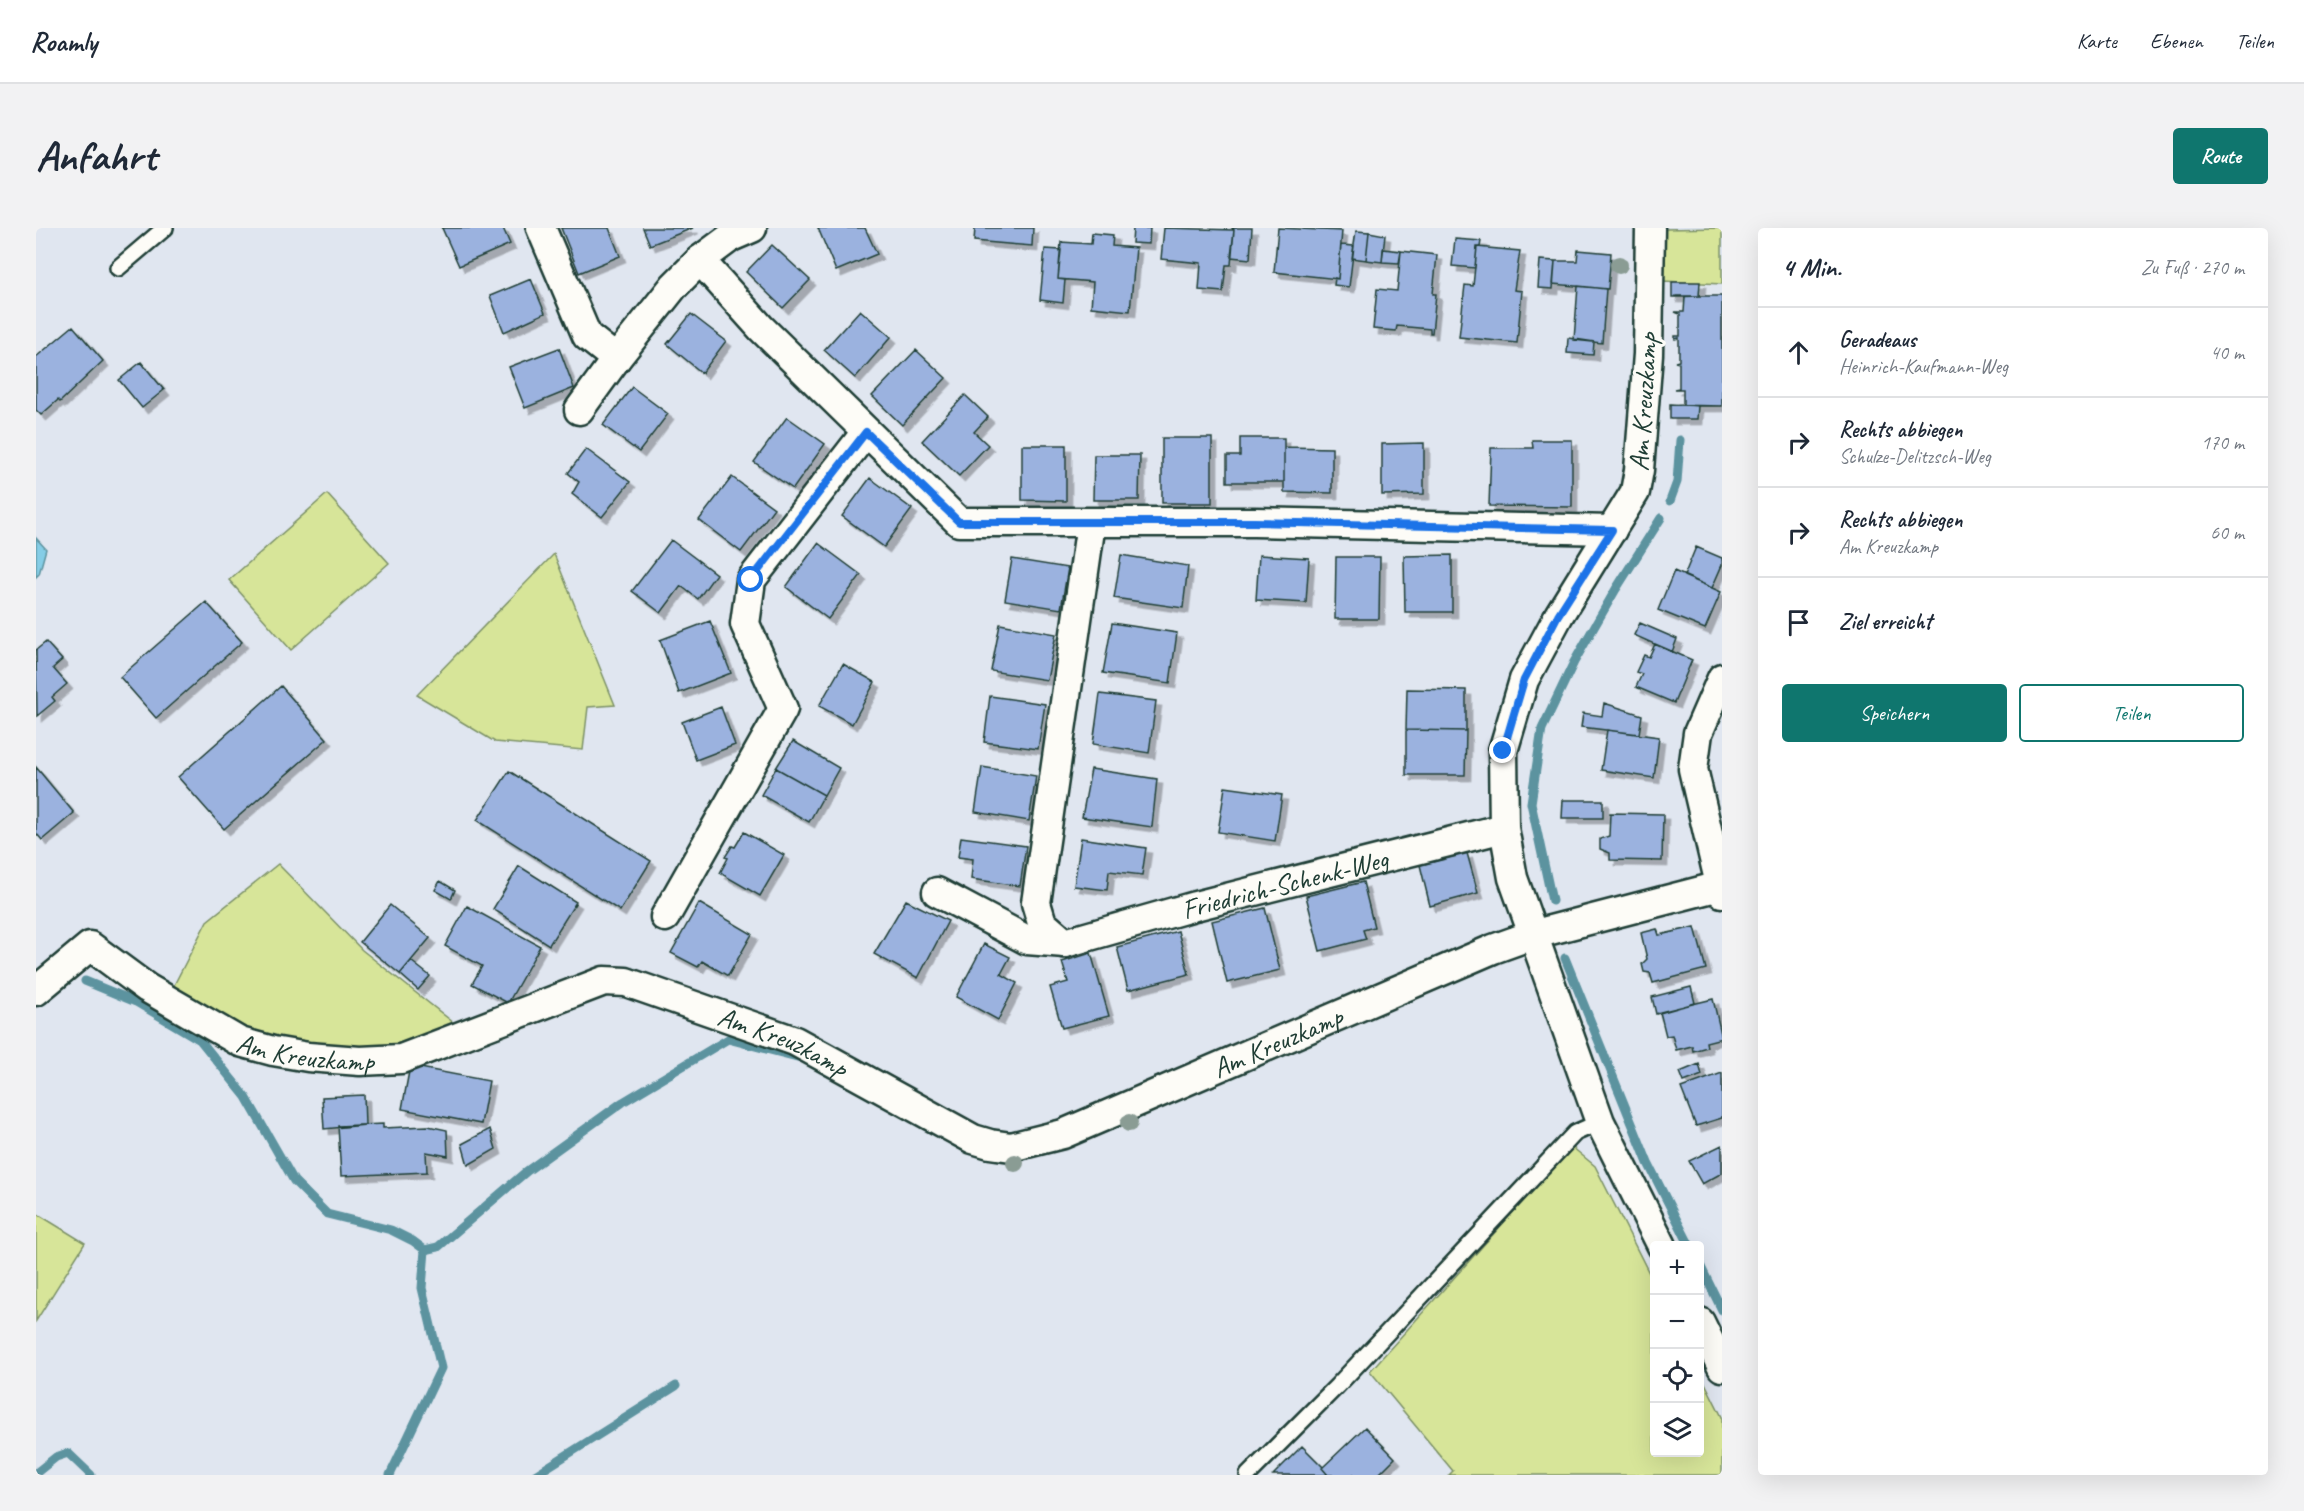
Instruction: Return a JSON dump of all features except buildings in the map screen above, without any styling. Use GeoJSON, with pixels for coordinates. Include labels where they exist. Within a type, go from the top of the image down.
{"type":"FeatureCollection","features":[{"type":"Feature","properties":{"kind":"street"},"geometry":{"type":"LineString","coordinates":[[541,228],[587,336],[616,359]]}},
{"type":"Feature","properties":{"kind":"street"},"geometry":{"type":"LineString","coordinates":[[579,410],[674,286],[700,260],[731,237],[752,228]]}},
{"type":"Feature","properties":{"kind":"street","name":"Am Kreuzkamp"},"geometry":{"type":"LineString","coordinates":[[1650,228],[1648,354],[1639,470],[1635,492],[1558,615],[1524,680],[1503,751],[1504,828],[1513,878],[1600,1122],[1660,1241]]}},
{"type":"Feature","properties":{"kind":"street"},"geometry":{"type":"LineString","coordinates":[[700,260],[761,328],[959,522],[1254,522],[1612,530]]}},
{"type":"Feature","properties":{"kind":"street"},"geometry":{"type":"LineString","coordinates":[[666,917],[783,709],[745,624],[751,580],[866,432]]}},
{"type":"Feature","properties":{"kind":"street"},"geometry":{"type":"LineString","coordinates":[[1065,943],[1042,923],[1036,903],[1091,523]]}},
{"type":"Feature","properties":{"kind":"street"},"geometry":{"type":"LineString","coordinates":[[1534,934],[1721,889],[1694,769],[1698,733],[1722,678]]}},
{"type":"Feature","properties":{"kind":"street","name":"Friedrich-Schenk-Weg"},"geometry":{"type":"LineString","coordinates":[[937,892],[1027,940],[1065,943],[1195,906],[1504,828]]}},
{"type":"Feature","properties":{"kind":"street","name":"Am Kreuzkamp"},"geometry":{"type":"LineString","coordinates":[[36,991],[90,946],[147,988],[240,1042],[308,1057],[360,1060],[401,1059],[604,981],[626,982],[795,1041],[974,1138],[990,1144],[1011,1147],[1063,1134],[1493,949],[1534,934]]}},
{"type":"Feature","properties":{"kind":"street"},"geometry":{"type":"LineString","coordinates":[[1704,1330],[1722,1367]]}},
{"type":"Feature","properties":{"kind":"lane"},"geometry":{"type":"LineString","coordinates":[[118,268],[165,228]]}},
{"type":"Feature","properties":{"kind":"lane"},"geometry":{"type":"LineString","coordinates":[[1248,1475],[1337,1386],[1575,1133],[1600,1122]]}},
{"type":"Feature","properties":{"kind":"green space"},"geometry":{"type":"Polygon","coordinates":[[[1722,228],[1722,284],[1662,281],[1664,229],[1722,228]]]}},
{"type":"Feature","properties":{"kind":"green space"},"geometry":{"type":"Polygon","coordinates":[[[327,494],[389,563],[291,650],[229,580],[327,494]]]}},
{"type":"Feature","properties":{"kind":"green space"},"geometry":{"type":"Polygon","coordinates":[[[554,554],[615,705],[588,707],[583,750],[495,742],[417,695],[554,554]]]}},
{"type":"Feature","properties":{"kind":"green space"},"geometry":{"type":"Polygon","coordinates":[[[278,864],[362,950],[459,1027],[407,1045],[374,1049],[314,1047],[249,1032],[171,991],[207,921],[278,864]]]}},
{"type":"Feature","properties":{"kind":"green space"},"geometry":{"type":"Polygon","coordinates":[[[1572,1147],[1595,1166],[1650,1275],[1650,1457],[1704,1457],[1704,1381],[1722,1417],[1722,1475],[1449,1475],[1453,1471],[1370,1371],[1572,1147]]]}},
{"type":"Feature","properties":{"kind":"green space"},"geometry":{"type":"Polygon","coordinates":[[[36,1213],[85,1243],[36,1321],[36,1213]]]}},
{"type":"Feature","properties":{"kind":"water"},"geometry":{"type":"Polygon","coordinates":[[[36,538],[46,549],[39,574],[36,577],[36,538]]]}},
{"type":"Feature","properties":{"kind":"waterway"},"geometry":{"type":"LineString","coordinates":[[1670,501],[1677,482],[1680,440]]}},
{"type":"Feature","properties":{"kind":"waterway"},"geometry":{"type":"LineString","coordinates":[[1552,901],[1531,803],[1542,729],[1574,662],[1616,589],[1661,518]]}},
{"type":"Feature","properties":{"kind":"waterway"},"geometry":{"type":"LineString","coordinates":[[1565,958],[1648,1163],[1687,1241]]}},
{"type":"Feature","properties":{"kind":"waterway"},"geometry":{"type":"LineString","coordinates":[[85,981],[136,1002],[200,1040],[246,1097],[294,1181],[327,1214],[391,1230],[425,1250],[438,1247],[527,1171],[623,1102],[728,1039],[801,1058]]}},
{"type":"Feature","properties":{"kind":"waterway"},"geometry":{"type":"LineString","coordinates":[[390,1475],[441,1368],[422,1288],[425,1250]]}},
{"type":"Feature","properties":{"kind":"waterway"},"geometry":{"type":"LineString","coordinates":[[1704,1273],[1722,1310]]}},
{"type":"Feature","properties":{"kind":"waterway"},"geometry":{"type":"LineString","coordinates":[[535,1475],[676,1386]]}},
{"type":"Feature","properties":{"kind":"waterway"},"geometry":{"type":"LineString","coordinates":[[36,1473],[56,1457],[68,1453],[91,1475]]}},
{"type":"Feature","properties":{"kind":"route"},"geometry":{"type":"LineString","coordinates":[[751,580],[866,432],[959,522],[1254,522],[1612,530],[1558,615],[1524,680],[1503,751]]}}]}
